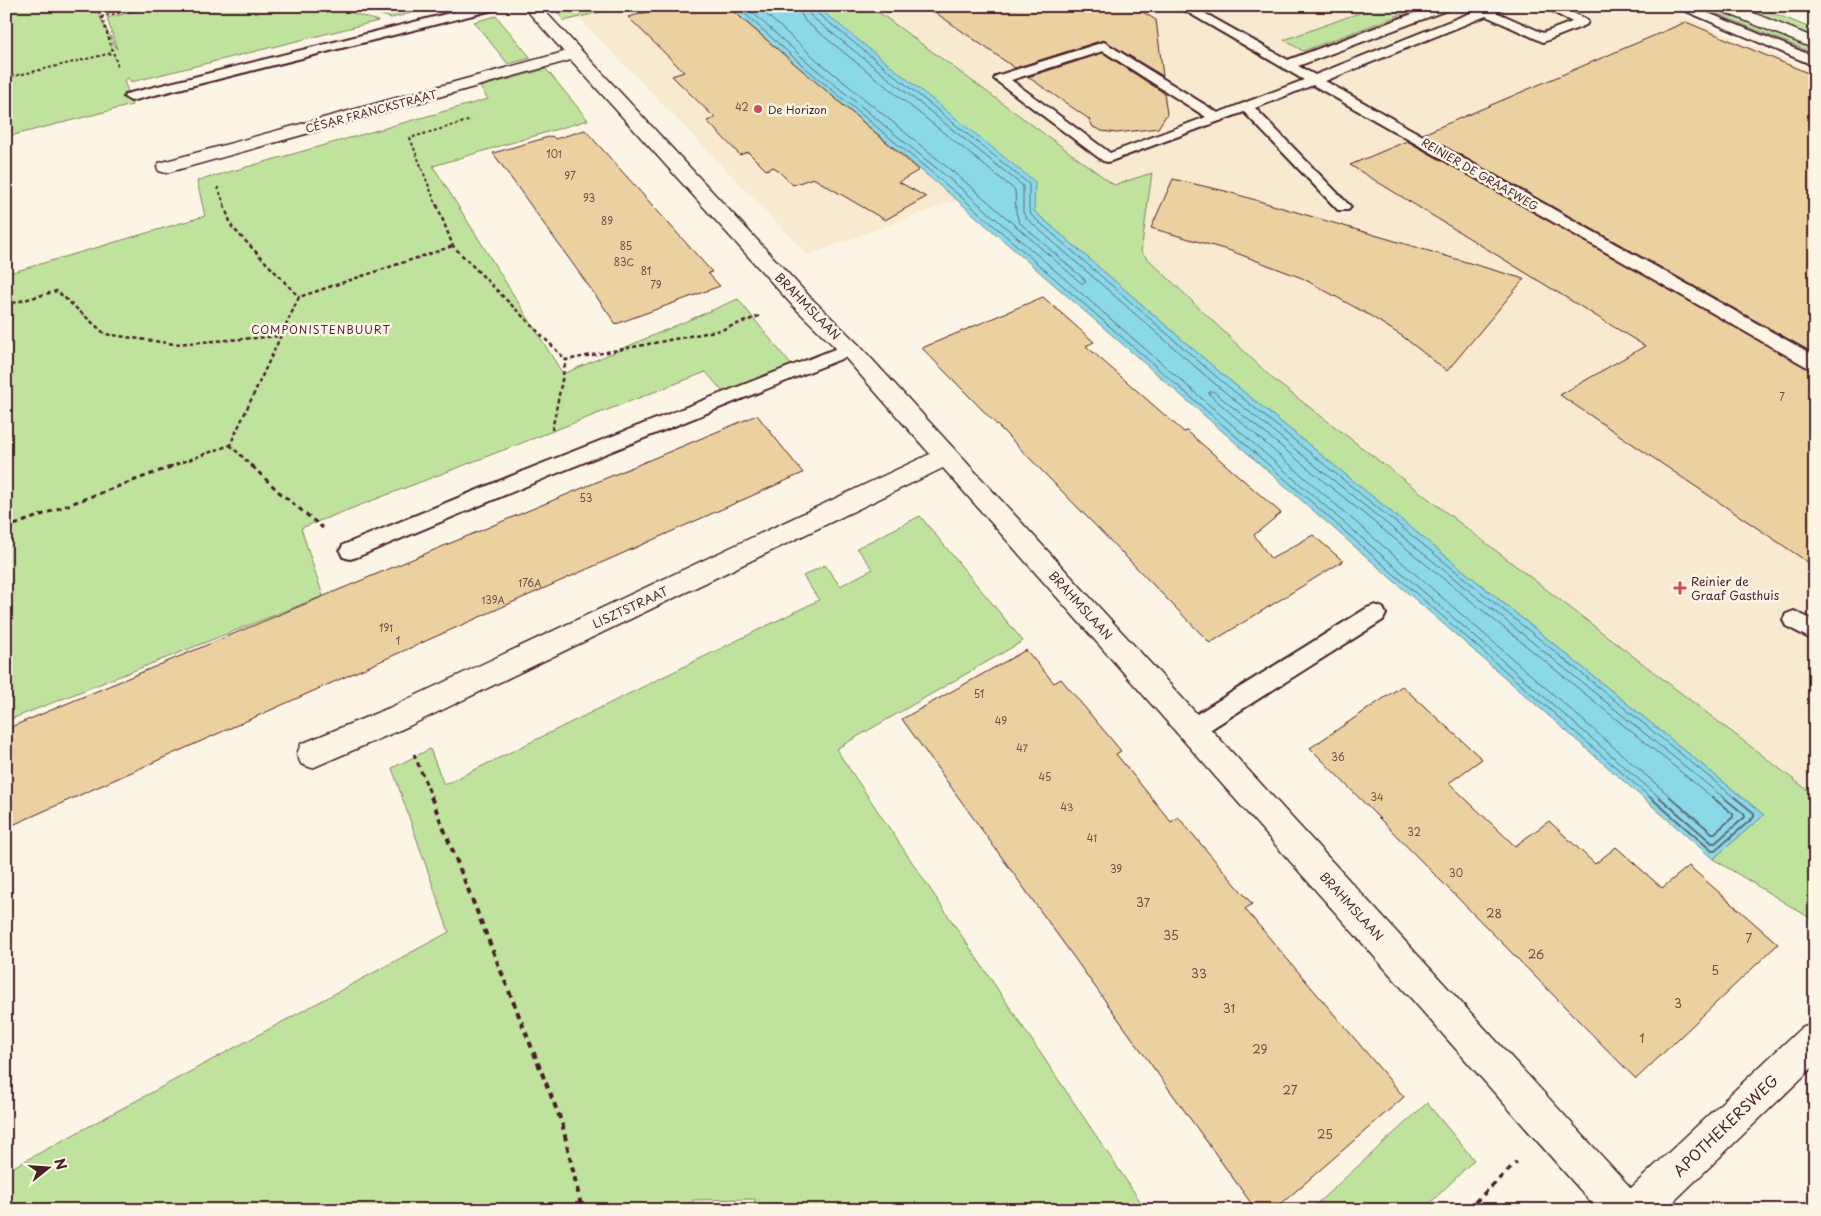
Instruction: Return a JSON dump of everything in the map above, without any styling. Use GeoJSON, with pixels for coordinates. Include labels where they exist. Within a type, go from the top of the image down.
{"type":"FeatureCollection","features":[{"type":"Feature","properties":{"kind":"street","name":"BRAHMSLAAN"},"geometry":{"type":"LineString","coordinates":[[531,6],[801,301],[850,349],[1625,1210]]}},
{"type":"Feature","properties":{"kind":"street"},"geometry":{"type":"LineString","coordinates":[[1722,6],[1815,44]]}},
{"type":"Feature","properties":{"kind":"street","name":"CÉSAR FRANCKSTRAAT"},"geometry":{"type":"LineString","coordinates":[[166,167],[576,54]]}},
{"type":"Feature","properties":{"kind":"street","name":"LISZTSTRAAT"},"geometry":{"type":"LineString","coordinates":[[312,754],[399,717],[947,456]]}},
{"type":"Feature","properties":{"kind":"street","name":"APOTHEKERSWEG"},"geometry":{"type":"LineString","coordinates":[[1636,1210],[1815,1040]]}},
{"type":"Feature","properties":{"kind":"lane"},"geometry":{"type":"LineString","coordinates":[[132,97],[493,6]]}},
{"type":"Feature","properties":{"kind":"lane","name":"REINIER DE GRAAFWEG"},"geometry":{"type":"LineString","coordinates":[[1184,6],[1815,364]]}},
{"type":"Feature","properties":{"kind":"lane"},"geometry":{"type":"LineString","coordinates":[[1288,65],[1446,6]]}},
{"type":"Feature","properties":{"kind":"lane"},"geometry":{"type":"LineString","coordinates":[[1217,118],[1104,46],[1001,79],[1108,158],[1217,118],[1246,107],[1494,8],[1543,38],[1582,22],[1548,6]]}},
{"type":"Feature","properties":{"kind":"lane"},"geometry":{"type":"LineString","coordinates":[[1680,6],[1815,62]]}},
{"type":"Feature","properties":{"kind":"lane"},"geometry":{"type":"LineString","coordinates":[[1246,107],[1343,207]]}},
{"type":"Feature","properties":{"kind":"lane"},"geometry":{"type":"LineString","coordinates":[[350,551],[543,471],[850,349]]}},
{"type":"Feature","properties":{"kind":"lane"},"geometry":{"type":"LineString","coordinates":[[1192,729],[1375,614]]}},
{"type":"Feature","properties":{"kind":"lane"},"geometry":{"type":"LineString","coordinates":[[1794,620],[1815,632]]}},
{"type":"Feature","properties":{"kind":"path"},"geometry":{"type":"LineString","coordinates":[[6,8],[16,6]]}},
{"type":"Feature","properties":{"kind":"path"},"geometry":{"type":"LineString","coordinates":[[98,6],[112,53],[132,97]]}},
{"type":"Feature","properties":{"kind":"path"},"geometry":{"type":"LineString","coordinates":[[101,17],[150,6]]}},
{"type":"Feature","properties":{"kind":"path"},"geometry":{"type":"LineString","coordinates":[[6,78],[112,53]]}},
{"type":"Feature","properties":{"kind":"path"},"geometry":{"type":"LineString","coordinates":[[477,118],[410,138],[453,246],[566,360]]}},
{"type":"Feature","properties":{"kind":"path"},"geometry":{"type":"LineString","coordinates":[[207,156],[232,226],[299,297]]}},
{"type":"Feature","properties":{"kind":"path"},"geometry":{"type":"LineString","coordinates":[[6,528],[230,444],[299,297],[453,246]]}},
{"type":"Feature","properties":{"kind":"path"},"geometry":{"type":"LineString","coordinates":[[6,305],[57,291],[105,334],[176,344],[281,336]]}},
{"type":"Feature","properties":{"kind":"path"},"geometry":{"type":"LineString","coordinates":[[566,360],[722,330],[801,301]]}},
{"type":"Feature","properties":{"kind":"path"},"geometry":{"type":"LineString","coordinates":[[543,471],[566,360]]}},
{"type":"Feature","properties":{"kind":"path"},"geometry":{"type":"LineString","coordinates":[[230,444],[279,492],[350,551]]}},
{"type":"Feature","properties":{"kind":"path"},"geometry":{"type":"LineString","coordinates":[[399,717],[562,1124],[582,1210]]}},
{"type":"Feature","properties":{"kind":"path"},"geometry":{"type":"LineString","coordinates":[[1467,1210],[1553,1130]]}},
{"type":"Feature","properties":{"kind":"shaded area","name":"De Horizon"},"geometry":{"type":"Polygon","coordinates":[[[623,6],[730,6],[957,200],[808,255],[579,18],[623,6]]]}},
{"type":"Feature","properties":{"kind":"shaded area","name":"Reinier de Graaf Gasthuis"},"geometry":{"type":"Polygon","coordinates":[[[900,6],[1659,6],[1815,71],[1815,796],[1274,380],[1141,252],[1114,185],[881,14],[900,6]]]}},
{"type":"Feature","properties":{"kind":"green space"},"geometry":{"type":"Polygon","coordinates":[[[6,6],[94,6],[117,49],[107,18],[157,6],[330,6],[378,21],[131,82],[128,78],[124,80],[132,105],[6,137],[6,6]]]}},
{"type":"Feature","properties":{"kind":"green space"},"geometry":{"type":"Polygon","coordinates":[[[353,6],[478,6],[444,15],[436,7],[391,18],[353,6]]]}},
{"type":"Feature","properties":{"kind":"green space"},"geometry":{"type":"Polygon","coordinates":[[[553,6],[623,6],[564,21],[553,6]]]}},
{"type":"Feature","properties":{"kind":"green space"},"geometry":{"type":"Polygon","coordinates":[[[816,6],[870,6],[1114,185],[1152,173],[1141,252],[1274,380],[1815,796],[1815,921],[1713,859],[1764,815],[1223,375],[1034,211],[816,6]]]}},
{"type":"Feature","properties":{"kind":"green space"},"geometry":{"type":"Polygon","coordinates":[[[1378,6],[1424,6],[1303,51],[1284,40],[1378,6]]]}},
{"type":"Feature","properties":{"kind":"green space"},"geometry":{"type":"Polygon","coordinates":[[[1698,6],[1714,6],[1815,47],[1815,54],[1698,6]]]}},
{"type":"Feature","properties":{"kind":"green space"},"geometry":{"type":"Polygon","coordinates":[[[1731,6],[1756,6],[1815,30],[1815,40],[1731,6]]]}},
{"type":"Feature","properties":{"kind":"green space"},"geometry":{"type":"Polygon","coordinates":[[[496,16],[531,58],[508,64],[474,22],[496,16]]]}},
{"type":"Feature","properties":{"kind":"green space"},"geometry":{"type":"Polygon","coordinates":[[[546,69],[588,120],[433,166],[563,374],[738,299],[792,366],[724,393],[706,372],[301,528],[323,596],[6,721],[6,274],[205,216],[197,181],[488,99],[480,87],[546,69]]]}},
{"type":"Feature","properties":{"kind":"green space"},"geometry":{"type":"Polygon","coordinates":[[[920,516],[1023,641],[836,749],[1146,1210],[754,1210],[755,1199],[693,1200],[692,1210],[6,1210],[6,1171],[449,932],[392,768],[430,749],[444,785],[819,600],[803,576],[825,565],[840,586],[873,569],[857,548],[920,516]]]}},
{"type":"Feature","properties":{"kind":"green space"},"geometry":{"type":"Polygon","coordinates":[[[1427,1103],[1474,1160],[1423,1210],[1310,1210],[1427,1103]]]}},
{"type":"Feature","properties":{"kind":"water"},"geometry":{"type":"Polygon","coordinates":[[[728,6],[816,6],[1035,182],[1034,211],[1223,375],[1764,815],[1713,859],[957,200],[805,74],[728,6]]]}},
{"type":"Feature","properties":{"kind":"building","name":"De Horizon"},"geometry":{"type":"Polygon","coordinates":[[[670,6],[727,6],[919,170],[899,182],[926,197],[885,220],[813,178],[793,185],[774,167],[766,170],[748,152],[740,155],[707,121],[715,118],[672,76],[684,72],[628,17],[670,6]]]}},
{"type":"Feature","properties":{"kind":"building"},"geometry":{"type":"Polygon","coordinates":[[[926,6],[1133,6],[1156,20],[1163,76],[1103,40],[1015,68],[926,6]]]}},
{"type":"Feature","properties":{"kind":"building"},"geometry":{"type":"Polygon","coordinates":[[[1686,22],[1815,76],[1815,354],[1423,134],[1686,22]]]}},
{"type":"Feature","properties":{"kind":"building"},"geometry":{"type":"Polygon","coordinates":[[[1103,53],[1164,93],[1167,114],[1158,128],[1117,133],[1102,131],[1093,127],[1089,119],[1028,77],[1103,53]]]}},
{"type":"Feature","properties":{"kind":"building"},"geometry":{"type":"Polygon","coordinates":[[[585,130],[712,272],[708,273],[720,286],[616,324],[493,153],[552,136],[555,139],[585,130]]]}},
{"type":"Feature","properties":{"kind":"building"},"geometry":{"type":"Polygon","coordinates":[[[1407,141],[1815,372],[1815,567],[1560,395],[1645,346],[1350,165],[1407,141]]]}},
{"type":"Feature","properties":{"kind":"building"},"geometry":{"type":"Polygon","coordinates":[[[1173,179],[1225,191],[1524,279],[1447,371],[1402,336],[1369,315],[1302,278],[1231,251],[1151,228],[1173,179]]]}},
{"type":"Feature","properties":{"kind":"building"},"geometry":{"type":"Polygon","coordinates":[[[1043,297],[1094,342],[1086,346],[1184,432],[1187,431],[1281,513],[1254,535],[1271,559],[1313,535],[1343,561],[1210,643],[922,348],[1043,297]]]}},
{"type":"Feature","properties":{"kind":"building"},"geometry":{"type":"Polygon","coordinates":[[[757,415],[803,473],[6,828],[6,729],[757,415]]]}},
{"type":"Feature","properties":{"kind":"building"},"geometry":{"type":"Polygon","coordinates":[[[1026,650],[1054,683],[1061,679],[1121,751],[1116,754],[1171,822],[1178,817],[1252,904],[1245,909],[1404,1097],[1274,1210],[1256,1210],[902,719],[1026,650]]]}},
{"type":"Feature","properties":{"kind":"building"},"geometry":{"type":"Polygon","coordinates":[[[1402,686],[1482,759],[1449,783],[1515,846],[1549,821],[1595,864],[1616,847],[1662,888],[1689,866],[1778,944],[1636,1079],[1310,748],[1402,686]]]}},
{"type":"Feature","properties":{"kind":"place","name":"De Horizon"},"geometry":{"type":"Point","coordinates":[758,109]}},
{"type":"Feature","properties":{"kind":"place","name":"Reinier de Graaf Gasthuis"},"geometry":{"type":"Point","coordinates":[1680,588]}},
{"type":"Feature","properties":{"kind":"district","name":"COMPONISTENBUURT"},"geometry":{"type":"Point","coordinates":[321,329]}}]}
